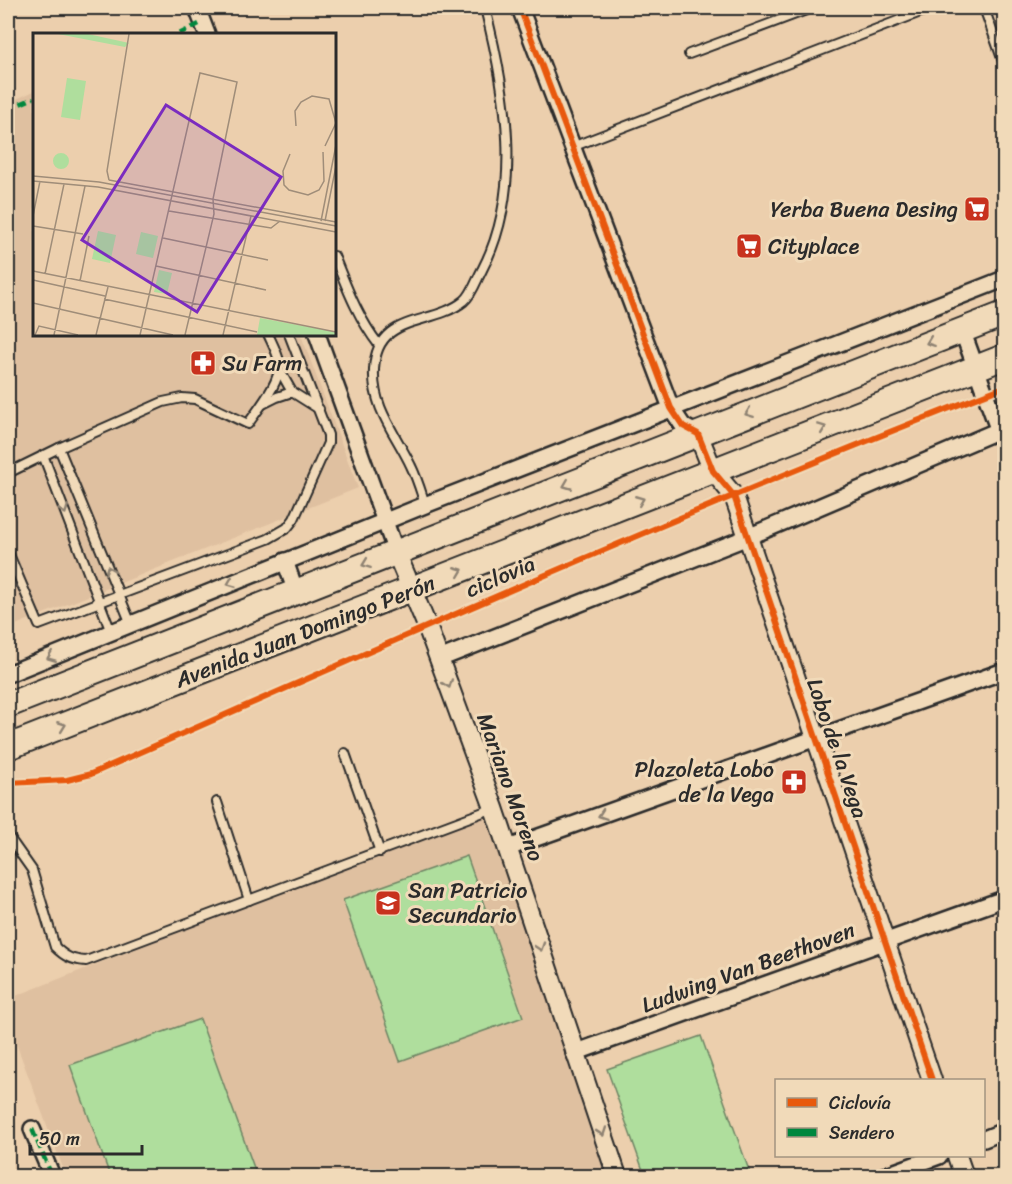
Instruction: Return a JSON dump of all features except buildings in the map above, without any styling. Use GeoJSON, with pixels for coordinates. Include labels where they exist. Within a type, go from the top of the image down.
{"type":"FeatureCollection","features":[{"type":"Feature","properties":{"kind":"main road","name":"Avenida Juan Domingo Perón"},"geometry":{"type":"LineString","coordinates":[[8,705],[1005,314]]}},
{"type":"Feature","properties":{"kind":"main road","name":"Avenida Juan Domingo Perón"},"geometry":{"type":"LineString","coordinates":[[8,747],[1005,357]]}},
{"type":"Feature","properties":{"kind":"street"},"geometry":{"type":"LineString","coordinates":[[197,8],[207,33]]}},
{"type":"Feature","properties":{"kind":"street"},"geometry":{"type":"LineString","coordinates":[[520,8],[671,408],[683,426],[698,434]]}},
{"type":"Feature","properties":{"kind":"street"},"geometry":{"type":"LineString","coordinates":[[8,674],[425,504],[1005,279]]}},
{"type":"Feature","properties":{"kind":"street"},"geometry":{"type":"LineString","coordinates":[[962,330],[1002,429],[1005,445]]}},
{"type":"Feature","properties":{"kind":"street"},"geometry":{"type":"LineString","coordinates":[[318,336],[396,552]]}},
{"type":"Feature","properties":{"kind":"street"},"geometry":{"type":"LineString","coordinates":[[439,659],[748,537],[1002,429]]}},
{"type":"Feature","properties":{"kind":"street","name":"Lobo de la Vega"},"geometry":{"type":"LineString","coordinates":[[698,434],[713,471],[734,496],[932,1079]]}},
{"type":"Feature","properties":{"kind":"street","name":"Mariano Moreno"},"geometry":{"type":"LineString","coordinates":[[396,552],[439,659],[494,808],[617,1176]]}},
{"type":"Feature","properties":{"kind":"street"},"geometry":{"type":"LineString","coordinates":[[285,561],[296,592]]}},
{"type":"Feature","properties":{"kind":"street"},"geometry":{"type":"LineString","coordinates":[[508,848],[1005,671]]}},
{"type":"Feature","properties":{"kind":"street","name":"Ludwing Van Beethoven"},"geometry":{"type":"LineString","coordinates":[[574,1053],[1005,899]]}},
{"type":"Feature","properties":{"kind":"street"},"geometry":{"type":"LineString","coordinates":[[32,1129],[52,1176]]}},
{"type":"Feature","properties":{"kind":"street"},"geometry":{"type":"LineString","coordinates":[[985,1139],[1005,1131]]}},
{"type":"Feature","properties":{"kind":"street"},"geometry":{"type":"LineString","coordinates":[[884,1176],[934,1157]]}},
{"type":"Feature","properties":{"kind":"street"},"geometry":{"type":"LineString","coordinates":[[958,1157],[964,1176]]}},
{"type":"Feature","properties":{"kind":"lane"},"geometry":{"type":"LineString","coordinates":[[425,504],[411,466],[380,412],[374,369],[379,345],[391,332],[404,324],[449,310],[466,300],[493,249],[501,225],[506,195],[505,117],[493,40],[485,8]]}},
{"type":"Feature","properties":{"kind":"lane"},"geometry":{"type":"LineString","coordinates":[[689,54],[812,8]]}},
{"type":"Feature","properties":{"kind":"lane"},"geometry":{"type":"LineString","coordinates":[[572,147],[931,8]]}},
{"type":"Feature","properties":{"kind":"lane"},"geometry":{"type":"LineString","coordinates":[[984,8],[1005,64]]}},
{"type":"Feature","properties":{"kind":"lane"},"geometry":{"type":"LineString","coordinates":[[336,261],[354,307],[366,329],[379,345]]}},
{"type":"Feature","properties":{"kind":"lane"},"geometry":{"type":"LineString","coordinates":[[8,473],[163,402],[182,398],[195,399],[248,424],[275,382],[279,369],[279,360],[269,336]]}},
{"type":"Feature","properties":{"kind":"lane"},"geometry":{"type":"LineString","coordinates":[[8,552],[39,625],[268,539],[287,528],[294,519],[328,443],[325,425],[290,336]]}},
{"type":"Feature","properties":{"kind":"lane"},"geometry":{"type":"LineString","coordinates":[[279,369],[292,392],[319,410]]}},
{"type":"Feature","properties":{"kind":"lane"},"geometry":{"type":"LineString","coordinates":[[260,406],[292,392]]}},
{"type":"Feature","properties":{"kind":"lane"},"geometry":{"type":"LineString","coordinates":[[59,448],[131,624]]}},
{"type":"Feature","properties":{"kind":"lane"},"geometry":{"type":"LineString","coordinates":[[43,455],[111,632]]}},
{"type":"Feature","properties":{"kind":"lane"},"geometry":{"type":"LineString","coordinates":[[345,753],[380,852]]}},
{"type":"Feature","properties":{"kind":"lane"},"geometry":{"type":"LineString","coordinates":[[217,802],[249,900]]}},
{"type":"Feature","properties":{"kind":"lane"},"geometry":{"type":"LineString","coordinates":[[8,836],[32,870],[55,947],[63,956],[86,961],[494,808]]}},
{"type":"Feature","properties":{"kind":"shaded area"},"geometry":{"type":"Polygon","coordinates":[[[33,91],[33,336],[301,336],[358,488],[8,628],[8,103],[33,91]]]}},
{"type":"Feature","properties":{"kind":"shaded area","name":"San Patricio Secundario"},"geometry":{"type":"Polygon","coordinates":[[[494,808],[618,1176],[66,1176],[8,1022],[8,999],[494,808]]]}},
{"type":"Feature","properties":{"kind":"green space"},"geometry":{"type":"Polygon","coordinates":[[[467,856],[523,1017],[400,1061],[343,900],[467,856]]]}},
{"type":"Feature","properties":{"kind":"green space"},"geometry":{"type":"Polygon","coordinates":[[[200,1019],[257,1176],[110,1176],[70,1065],[200,1019]]]}},
{"type":"Feature","properties":{"kind":"green space"},"geometry":{"type":"Polygon","coordinates":[[[701,1036],[751,1176],[645,1176],[607,1069],[701,1036]]]}},
{"type":"Feature","properties":{"kind":"marked path"},"geometry":{"type":"LineString","coordinates":[[181,33],[203,22]]}},
{"type":"Feature","properties":{"kind":"marked path"},"geometry":{"type":"LineString","coordinates":[[8,109],[33,98]]}},
{"type":"Feature","properties":{"kind":"marked path"},"geometry":{"type":"LineString","coordinates":[[32,1129],[52,1176]]}},
{"type":"Feature","properties":{"kind":"cycle path"},"geometry":{"type":"LineString","coordinates":[[520,8],[671,408],[683,426],[698,434],[713,471],[734,496],[932,1079]]}},
{"type":"Feature","properties":{"kind":"cycle path","name":"ciclovia"},"geometry":{"type":"LineString","coordinates":[[8,783],[67,780],[91,774],[431,624],[659,527],[1004,387]]}},
{"type":"Feature","properties":{"kind":"place","name":"Yerba Buena Desing"},"geometry":{"type":"Point","coordinates":[977,209]}},
{"type":"Feature","properties":{"kind":"place","name":"Cityplace"},"geometry":{"type":"Point","coordinates":[749,246]}},
{"type":"Feature","properties":{"kind":"place","name":"Su Farm"},"geometry":{"type":"Point","coordinates":[203,363]}},
{"type":"Feature","properties":{"kind":"place","name":"Plazoleta Lobo de la Vega"},"geometry":{"type":"Point","coordinates":[794,782]}},
{"type":"Feature","properties":{"kind":"place","name":"San Patricio Secundario"},"geometry":{"type":"Point","coordinates":[388,903]}}]}
